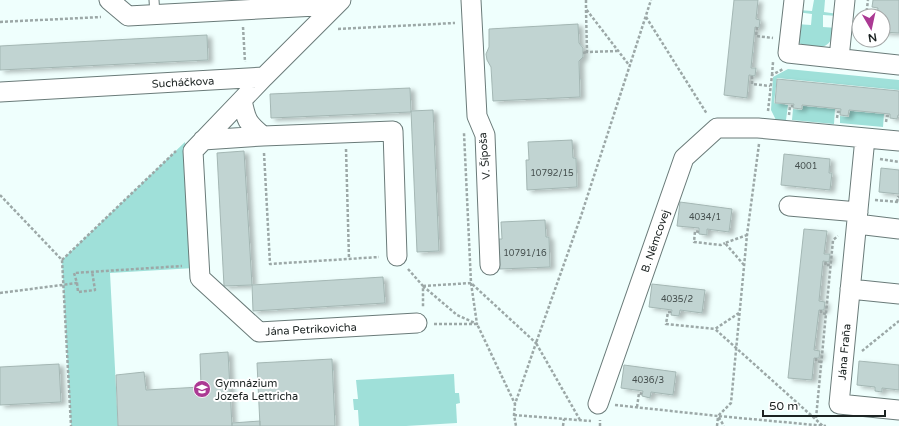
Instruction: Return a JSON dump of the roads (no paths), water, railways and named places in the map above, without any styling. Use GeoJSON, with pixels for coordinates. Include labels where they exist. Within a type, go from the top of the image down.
{"type":"FeatureCollection","features":[{"type":"Feature","properties":{"kind":"street"},"geometry":{"type":"LineString","coordinates":[[109,0],[128,16],[155,7],[242,10],[338,2]]}},
{"type":"Feature","properties":{"kind":"street","name":"V. Šípoša"},"geometry":{"type":"LineString","coordinates":[[471,0],[477,116],[485,136],[490,265]]}},
{"type":"Feature","properties":{"kind":"street"},"geometry":{"type":"LineString","coordinates":[[794,0],[788,53],[899,64]]}},
{"type":"Feature","properties":{"kind":"street"},"geometry":{"type":"LineString","coordinates":[[839,58],[845,0]]}},
{"type":"Feature","properties":{"kind":"street"},"geometry":{"type":"LineString","coordinates":[[255,78],[338,2]]}},
{"type":"Feature","properties":{"kind":"street","name":"Sucháčkova"},"geometry":{"type":"LineString","coordinates":[[0,92],[255,78]]}},
{"type":"Feature","properties":{"kind":"street","name":"Jána Petrikovicha"},"geometry":{"type":"LineString","coordinates":[[255,78],[242,100],[193,151],[200,278],[259,332],[420,323]]}},
{"type":"Feature","properties":{"kind":"street"},"geometry":{"type":"LineString","coordinates":[[242,100],[250,126],[263,136]]}},
{"type":"Feature","properties":{"kind":"street","name":"B. Němcovej"},"geometry":{"type":"LineString","coordinates":[[593,412],[684,158],[717,128],[763,121],[865,138]]}},
{"type":"Feature","properties":{"kind":"street"},"geometry":{"type":"LineString","coordinates":[[203,140],[345,132],[393,131],[397,256]]}},
{"type":"Feature","properties":{"kind":"street"},"geometry":{"type":"LineString","coordinates":[[865,138],[899,141]]}},
{"type":"Feature","properties":{"kind":"street","name":"Jána Fraňa"},"geometry":{"type":"LineString","coordinates":[[865,138],[839,404],[899,410]]}},
{"type":"Feature","properties":{"kind":"street"},"geometry":{"type":"LineString","coordinates":[[789,206],[858,218],[899,228]]}},
{"type":"Feature","properties":{"kind":"street"},"geometry":{"type":"LineString","coordinates":[[850,289],[899,294]]}},
{"type":"Feature","properties":{"kind":"place","name":"Gymnázium Jozefa Lettricha"},"geometry":{"type":"Point","coordinates":[202,389]}}]}
